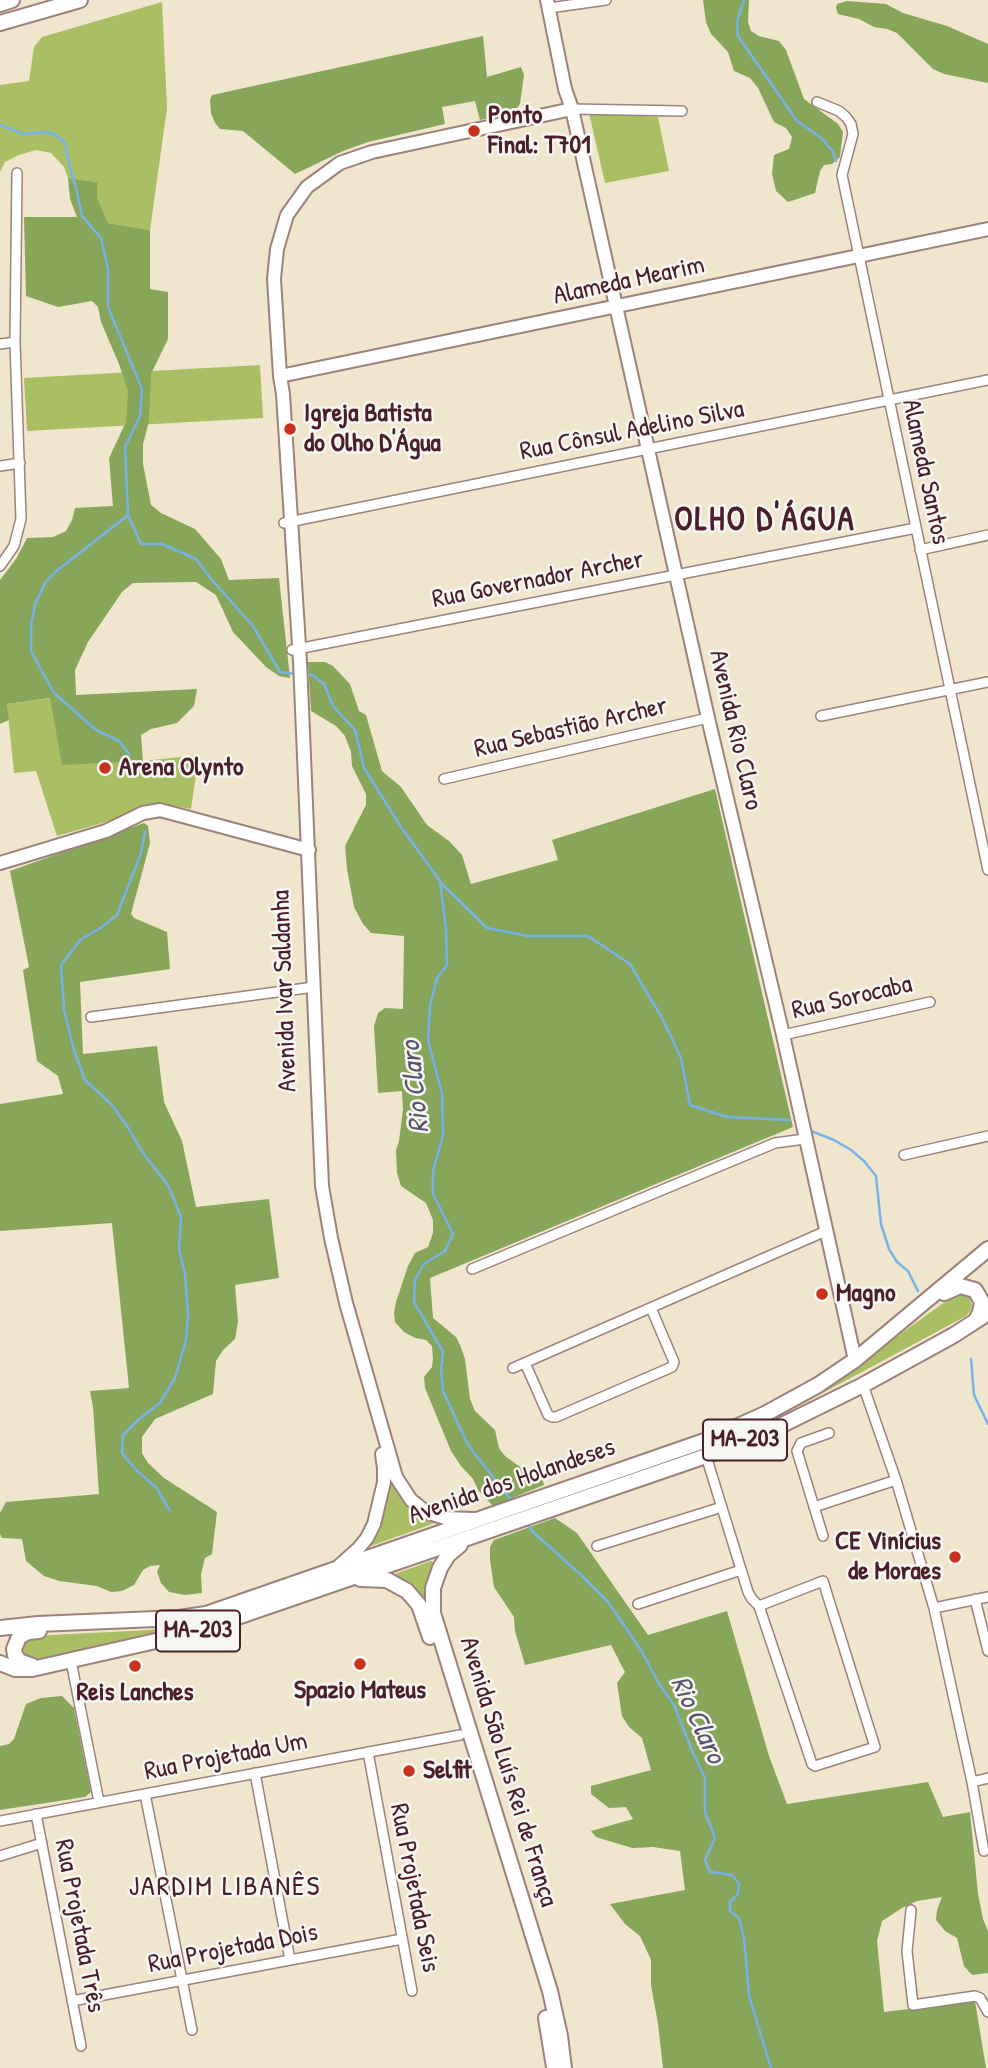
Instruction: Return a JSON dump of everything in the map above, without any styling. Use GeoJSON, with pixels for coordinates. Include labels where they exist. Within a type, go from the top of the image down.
{"type":"FeatureCollection","features":[{"type":"Feature","properties":{"kind":"main road"},"geometry":{"type":"LineString","coordinates":[[0,4],[12,0]]}},
{"type":"Feature","properties":{"kind":"main road"},"geometry":{"type":"LineString","coordinates":[[0,23],[80,0]]}},
{"type":"Feature","properties":{"kind":"main road","name":"Avenida Rio Claro"},"geometry":{"type":"LineString","coordinates":[[551,4],[708,718],[783,1035],[855,1360]]}},
{"type":"Feature","properties":{"kind":"main road","name":"Avenida Ivar Saldanha"},"geometry":{"type":"LineString","coordinates":[[490,1516],[450,1519],[426,1512],[405,1492],[393,1468],[346,1303],[331,1238],[322,1186],[296,656],[278,396],[280,376],[274,279],[277,249],[287,215],[307,187],[340,163],[372,152],[572,109]]}},
{"type":"Feature","properties":{"kind":"main road","name":"Alameda Mearim"},"geometry":{"type":"LineString","coordinates":[[280,376],[988,229]]}},
{"type":"Feature","properties":{"kind":"main road"},"geometry":{"type":"LineString","coordinates":[[0,863],[106,831],[143,813],[160,810],[305,850]]}},
{"type":"Feature","properties":{"kind":"main road","name":"Avenida Ivar Saldanha"},"geometry":{"type":"LineString","coordinates":[[311,987],[317,1186],[339,1304],[384,1468],[379,1505],[367,1538],[347,1560],[324,1574]]}},
{"type":"Feature","properties":{"kind":"main road","name":"Avenida dos Holandeses"},"geometry":{"type":"LineString","coordinates":[[0,1628],[47,1623],[179,1618],[214,1612],[732,1429],[799,1396],[855,1360],[988,1249]]}},
{"type":"Feature","properties":{"kind":"main road"},"geometry":{"type":"LineString","coordinates":[[925,1303],[957,1286],[973,1288],[979,1295],[982,1306],[972,1323]]}},
{"type":"Feature","properties":{"kind":"main road","name":"Avenida dos Holandeses"},"geometry":{"type":"LineString","coordinates":[[0,1663],[20,1670],[50,1666],[191,1633],[705,1456],[780,1426],[863,1385],[988,1313]]}},
{"type":"Feature","properties":{"kind":"main road","name":"Avenida São Luís Rei de França"},"geometry":{"type":"LineString","coordinates":[[504,1525],[463,1543],[445,1558],[433,1588],[433,1613],[550,1991],[564,2068]]}},
{"type":"Feature","properties":{"kind":"main road","name":"Avenida São Luís Rei de França"},"geometry":{"type":"LineString","coordinates":[[342,1581],[366,1578],[387,1580],[404,1588],[414,1597],[422,1611],[541,1994],[555,2068]]}},
{"type":"Feature","properties":{"kind":"main road"},"geometry":{"type":"LineString","coordinates":[[50,1666],[29,1666],[19,1661],[14,1649],[19,1637],[31,1632],[179,1618]]}},
{"type":"Feature","properties":{"kind":"street"},"geometry":{"type":"LineString","coordinates":[[551,4],[606,0]]}},
{"type":"Feature","properties":{"kind":"street","name":"Alameda Santos"},"geometry":{"type":"LineString","coordinates":[[817,102],[839,111],[851,124],[853,134],[842,175],[950,690],[985,837],[988,870]]}},
{"type":"Feature","properties":{"kind":"street"},"geometry":{"type":"LineString","coordinates":[[572,109],[682,111]]}},
{"type":"Feature","properties":{"kind":"street"},"geometry":{"type":"LineString","coordinates":[[0,566],[14,546],[21,519],[15,342],[17,173]]}},
{"type":"Feature","properties":{"kind":"street"},"geometry":{"type":"LineString","coordinates":[[0,344],[15,342]]}},
{"type":"Feature","properties":{"kind":"street","name":"Rua Cônsul Adelino Silva"},"geometry":{"type":"LineString","coordinates":[[287,522],[988,380]]}},
{"type":"Feature","properties":{"kind":"street"},"geometry":{"type":"LineString","coordinates":[[0,466],[20,463]]}},
{"type":"Feature","properties":{"kind":"street","name":"Rua Governador Archer"},"geometry":{"type":"LineString","coordinates":[[296,656],[677,575],[916,528]]}},
{"type":"Feature","properties":{"kind":"street"},"geometry":{"type":"LineString","coordinates":[[920,550],[988,535]]}},
{"type":"Feature","properties":{"kind":"street"},"geometry":{"type":"LineString","coordinates":[[821,716],[988,682]]}},
{"type":"Feature","properties":{"kind":"street","name":"Rua Sebastião Archer"},"geometry":{"type":"LineString","coordinates":[[444,779],[708,718]]}},
{"type":"Feature","properties":{"kind":"street"},"geometry":{"type":"LineString","coordinates":[[91,1017],[311,987]]}},
{"type":"Feature","properties":{"kind":"street","name":"Rua Sorocaba"},"geometry":{"type":"LineString","coordinates":[[783,1035],[930,1002]]}},
{"type":"Feature","properties":{"kind":"street"},"geometry":{"type":"LineString","coordinates":[[904,1155],[988,1136]]}},
{"type":"Feature","properties":{"kind":"street"},"geometry":{"type":"LineString","coordinates":[[472,1269],[775,1143],[806,1139]]}},
{"type":"Feature","properties":{"kind":"street"},"geometry":{"type":"LineString","coordinates":[[513,1368],[826,1231]]}},
{"type":"Feature","properties":{"kind":"street"},"geometry":{"type":"LineString","coordinates":[[524,1363],[548,1415],[552,1417],[672,1367],[674,1362],[651,1308]]}},
{"type":"Feature","properties":{"kind":"street"},"geometry":{"type":"LineString","coordinates":[[863,1385],[896,1480],[934,1608],[972,1782],[984,1851]]}},
{"type":"Feature","properties":{"kind":"street"},"geometry":{"type":"LineString","coordinates":[[824,1536],[797,1451],[801,1443],[829,1433]]}},
{"type":"Feature","properties":{"kind":"street"},"geometry":{"type":"LineString","coordinates":[[705,1456],[748,1592],[759,1606],[813,1766],[875,1747],[824,1581],[759,1606]]}},
{"type":"Feature","properties":{"kind":"street"},"geometry":{"type":"LineString","coordinates":[[814,1507],[896,1480]]}},
{"type":"Feature","properties":{"kind":"street"},"geometry":{"type":"LineString","coordinates":[[597,1546],[722,1507]]}},
{"type":"Feature","properties":{"kind":"street"},"geometry":{"type":"LineString","coordinates":[[638,1604],[741,1570]]}},
{"type":"Feature","properties":{"kind":"street"},"geometry":{"type":"LineString","coordinates":[[934,1608],[988,1597]]}},
{"type":"Feature","properties":{"kind":"street"},"geometry":{"type":"LineString","coordinates":[[975,1599],[988,1651]]}},
{"type":"Feature","properties":{"kind":"street"},"geometry":{"type":"LineString","coordinates":[[71,1661],[99,1802]]}},
{"type":"Feature","properties":{"kind":"street","name":"Rua Projetada Um"},"geometry":{"type":"LineString","coordinates":[[0,1821],[460,1735]]}},
{"type":"Feature","properties":{"kind":"street","name":"Rua Projetada Seis"},"geometry":{"type":"LineString","coordinates":[[368,1752],[412,1991]]}},
{"type":"Feature","properties":{"kind":"street"},"geometry":{"type":"LineString","coordinates":[[255,1773],[290,1960]]}},
{"type":"Feature","properties":{"kind":"street"},"geometry":{"type":"LineString","coordinates":[[972,1782],[988,1778]]}},
{"type":"Feature","properties":{"kind":"street"},"geometry":{"type":"LineString","coordinates":[[145,1794],[192,2029]]}},
{"type":"Feature","properties":{"kind":"street","name":"Rua Projetada Três"},"geometry":{"type":"LineString","coordinates":[[36,1814],[80,2046]]}},
{"type":"Feature","properties":{"kind":"street"},"geometry":{"type":"LineString","coordinates":[[0,1856],[42,1843]]}},
{"type":"Feature","properties":{"kind":"street"},"geometry":{"type":"LineString","coordinates":[[911,1910],[907,1951],[913,2006],[975,1996],[980,1998],[988,2012]]}},
{"type":"Feature","properties":{"kind":"street","name":"Rua Projetada Dois"},"geometry":{"type":"LineString","coordinates":[[72,2001],[402,1939]]}},
{"type":"Feature","properties":{"kind":"green space"},"geometry":{"type":"Polygon","coordinates":[[[703,0],[749,0],[748,22],[751,31],[779,41],[786,50],[804,99],[838,124],[843,132],[840,157],[832,164],[824,165],[815,193],[788,202],[776,191],[772,174],[774,155],[789,149],[792,137],[786,128],[774,122],[758,88],[750,78],[734,71],[728,52],[711,34],[706,22],[703,0]]]}},
{"type":"Feature","properties":{"kind":"green space"},"geometry":{"type":"Polygon","coordinates":[[[847,1],[886,4],[903,13],[947,26],[988,44],[988,83],[944,74],[933,69],[897,33],[838,14],[837,4],[847,1]]]}},
{"type":"Feature","properties":{"kind":"green space"},"geometry":{"type":"Polygon","coordinates":[[[162,2],[167,108],[150,230],[108,223],[97,197],[97,182],[68,178],[64,167],[51,153],[36,150],[19,155],[5,162],[0,172],[0,85],[29,81],[34,47],[42,37],[162,2]]]}},
{"type":"Feature","properties":{"kind":"green space"},"geometry":{"type":"Polygon","coordinates":[[[483,36],[487,77],[521,67],[524,75],[520,104],[513,113],[480,120],[475,101],[442,107],[445,124],[368,142],[295,174],[243,131],[220,129],[211,113],[212,95],[483,36]]]}},
{"type":"Feature","properties":{"kind":"green space"},"geometry":{"type":"Polygon","coordinates":[[[589,113],[658,117],[669,171],[605,183],[589,113]]]}},
{"type":"Feature","properties":{"kind":"green space"},"geometry":{"type":"Polygon","coordinates":[[[68,178],[97,182],[97,197],[108,223],[150,230],[150,289],[168,292],[168,339],[151,374],[149,421],[143,444],[143,464],[151,505],[161,513],[195,529],[221,559],[229,580],[279,578],[290,678],[279,676],[266,667],[233,632],[216,595],[196,582],[133,583],[122,592],[88,642],[75,670],[76,695],[197,689],[194,706],[177,723],[151,729],[141,735],[143,761],[62,765],[50,698],[7,704],[9,720],[0,724],[0,580],[16,559],[27,538],[53,537],[66,531],[75,508],[113,506],[109,458],[126,422],[128,391],[101,322],[98,307],[92,301],[58,307],[26,296],[24,217],[77,217],[70,199],[68,178]]]}},
{"type":"Feature","properties":{"kind":"green space"},"geometry":{"type":"Polygon","coordinates":[[[260,365],[263,418],[27,431],[24,378],[260,365]]]}},
{"type":"Feature","properties":{"kind":"green space"},"geometry":{"type":"Polygon","coordinates":[[[308,662],[325,662],[333,666],[350,684],[359,711],[366,715],[382,771],[401,787],[427,825],[449,841],[462,855],[471,884],[558,860],[552,840],[715,789],[793,1127],[430,1278],[433,1318],[456,1337],[460,1345],[465,1359],[470,1399],[475,1411],[495,1430],[499,1448],[505,1456],[523,1469],[537,1473],[544,1485],[493,1506],[478,1490],[473,1479],[451,1451],[425,1388],[424,1377],[432,1367],[432,1346],[426,1340],[404,1332],[395,1322],[396,1302],[408,1266],[415,1253],[428,1247],[433,1233],[433,1220],[426,1203],[401,1186],[397,1173],[396,1150],[403,1110],[402,1091],[378,1093],[374,1026],[378,1013],[385,1008],[403,1009],[404,936],[371,933],[354,907],[345,846],[366,805],[366,794],[352,766],[351,752],[345,736],[336,726],[311,711],[308,662]]]}},
{"type":"Feature","properties":{"kind":"green space","name":"Arena Olynto"},"geometry":{"type":"Polygon","coordinates":[[[51,698],[143,761],[199,755],[191,809],[159,803],[148,804],[109,821],[57,836],[36,771],[14,773],[7,704],[51,698]]]}},
{"type":"Feature","properties":{"kind":"green space"},"geometry":{"type":"Polygon","coordinates":[[[144,823],[148,826],[150,843],[131,914],[134,918],[167,932],[170,969],[80,982],[83,1054],[157,1046],[164,1102],[182,1141],[196,1207],[269,1199],[279,1278],[235,1285],[238,1322],[235,1339],[216,1361],[213,1394],[155,1419],[142,1437],[142,1453],[148,1463],[164,1478],[217,1512],[212,1554],[205,1558],[201,1574],[202,1593],[185,1595],[169,1592],[161,1583],[157,1572],[160,1565],[143,1570],[134,1585],[122,1591],[111,1592],[97,1586],[59,1581],[44,1576],[26,1561],[22,1539],[2,1538],[0,1534],[0,1513],[6,1502],[99,1494],[90,1391],[129,1388],[112,1223],[0,1231],[0,1104],[63,1094],[58,1076],[37,1061],[23,970],[29,967],[10,871],[144,823]]]}},
{"type":"Feature","properties":{"kind":"green space"},"geometry":{"type":"Polygon","coordinates":[[[961,1294],[969,1297],[972,1305],[966,1316],[793,1409],[953,1296],[961,1294]]]}},
{"type":"Feature","properties":{"kind":"green space"},"geometry":{"type":"Polygon","coordinates":[[[388,1473],[419,1512],[435,1523],[368,1547],[373,1538],[388,1473]]]}},
{"type":"Feature","properties":{"kind":"green space"},"geometry":{"type":"Polygon","coordinates":[[[555,1518],[577,1533],[648,1635],[727,1611],[769,1756],[787,1804],[928,1782],[943,1817],[970,1812],[978,1894],[988,1931],[988,1973],[972,1975],[964,1966],[957,1938],[945,1931],[936,1920],[942,1897],[917,1901],[882,1921],[877,1941],[884,2012],[975,2001],[986,2068],[663,2068],[651,1985],[651,1960],[640,1936],[625,1924],[610,1904],[685,1890],[680,1851],[653,1847],[632,1848],[596,1837],[591,1831],[633,1819],[626,1807],[609,1808],[591,1794],[591,1786],[651,1770],[642,1738],[629,1727],[622,1716],[617,1683],[625,1672],[611,1645],[525,1665],[515,1631],[514,1617],[494,1587],[490,1547],[494,1540],[555,1518]]]}},
{"type":"Feature","properties":{"kind":"green space"},"geometry":{"type":"Polygon","coordinates":[[[433,1562],[423,1603],[413,1586],[392,1575],[433,1562]]]}},
{"type":"Feature","properties":{"kind":"green space"},"geometry":{"type":"Polygon","coordinates":[[[196,1621],[114,1643],[36,1659],[26,1656],[22,1649],[24,1641],[32,1636],[150,1630],[196,1621]]]}},
{"type":"Feature","properties":{"kind":"green space"},"geometry":{"type":"Polygon","coordinates":[[[62,1696],[74,1708],[91,1792],[85,1797],[0,1810],[0,1746],[9,1744],[14,1739],[26,1704],[41,1698],[62,1696]]]}},
{"type":"Feature","properties":{"kind":"waterway"},"geometry":{"type":"LineString","coordinates":[[744,0],[737,22],[738,36],[797,121],[820,137],[833,151],[836,161]]}},
{"type":"Feature","properties":{"kind":"waterway","name":"Rio Claro"},"geometry":{"type":"LineString","coordinates":[[0,125],[24,134],[46,132],[56,135],[65,143],[82,216],[101,238],[108,269],[108,307],[142,389],[140,416],[125,447],[128,515],[141,544],[162,544],[196,559],[253,626],[280,672],[296,674]]}},
{"type":"Feature","properties":{"kind":"waterway","name":"Rio Claro"},"geometry":{"type":"LineString","coordinates":[[127,516],[55,572],[45,583],[35,605],[31,625],[31,651],[54,693],[96,730],[119,741],[129,754]]}},
{"type":"Feature","properties":{"kind":"waterway","name":"Rio Claro"},"geometry":{"type":"LineString","coordinates":[[303,674],[312,675],[324,684],[333,706],[355,730],[364,768],[401,827],[440,881],[447,965],[437,978],[430,1006],[428,1040],[442,1094],[443,1135],[433,1171],[433,1194],[453,1234],[445,1251],[424,1264],[415,1280],[414,1302],[443,1352],[443,1391],[468,1445],[511,1500]]}},
{"type":"Feature","properties":{"kind":"waterway"},"geometry":{"type":"LineString","coordinates":[[145,831],[141,853],[117,915],[80,940],[61,965],[64,1010],[85,1080],[111,1104],[129,1129],[169,1187],[181,1217],[179,1249],[185,1275],[188,1315],[186,1340],[175,1378],[160,1403],[123,1435],[122,1453],[137,1471],[156,1487],[170,1511]]}},
{"type":"Feature","properties":{"kind":"waterway"},"geometry":{"type":"LineString","coordinates":[[441,883],[487,928],[528,936],[588,936],[630,964],[662,1018],[681,1058],[690,1105],[727,1117],[789,1120]]}},
{"type":"Feature","properties":{"kind":"waterway"},"geometry":{"type":"LineString","coordinates":[[811,1131],[851,1150],[876,1176],[881,1224],[889,1249],[897,1262],[908,1271],[918,1291]]}},
{"type":"Feature","properties":{"kind":"waterway"},"geometry":{"type":"LineString","coordinates":[[971,1359],[974,1395],[988,1424]]}},
{"type":"Feature","properties":{"kind":"waterway","name":"Rio Claro"},"geometry":{"type":"LineString","coordinates":[[528,1525],[608,1602],[674,1705],[705,1778],[705,1812],[715,1838],[705,1860],[710,1872],[732,1875],[739,1884],[738,1894],[730,1902],[730,1911],[739,1918],[744,1938],[749,1996],[771,2068]]}},
{"type":"Feature","properties":{"kind":"place","name":"Ponto Final: T701"},"geometry":{"type":"Point","coordinates":[474,131]}},
{"type":"Feature","properties":{"kind":"place","name":"Igreja Batista do Olho D'Água"},"geometry":{"type":"Point","coordinates":[290,429]}},
{"type":"Feature","properties":{"kind":"place","name":"Arena Olynto"},"geometry":{"type":"Point","coordinates":[105,768]}},
{"type":"Feature","properties":{"kind":"place","name":"Magno"},"geometry":{"type":"Point","coordinates":[822,1294]}},
{"type":"Feature","properties":{"kind":"place","name":"CE Vinícius de Moraes"},"geometry":{"type":"Point","coordinates":[955,1557]}},
{"type":"Feature","properties":{"kind":"place","name":"Spazio Mateus"},"geometry":{"type":"Point","coordinates":[360,1664]}},
{"type":"Feature","properties":{"kind":"place","name":"Reis Lanches"},"geometry":{"type":"Point","coordinates":[135,1666]}},
{"type":"Feature","properties":{"kind":"place","name":"Selfit"},"geometry":{"type":"Point","coordinates":[409,1771]}},
{"type":"Feature","properties":{"kind":"district","name":"OLHO D'ÁGUA"},"geometry":{"type":"Point","coordinates":[765,521]}},
{"type":"Feature","properties":{"kind":"district","name":"JARDIM LIBANÊS"},"geometry":{"type":"Point","coordinates":[225,1888]}}]}
